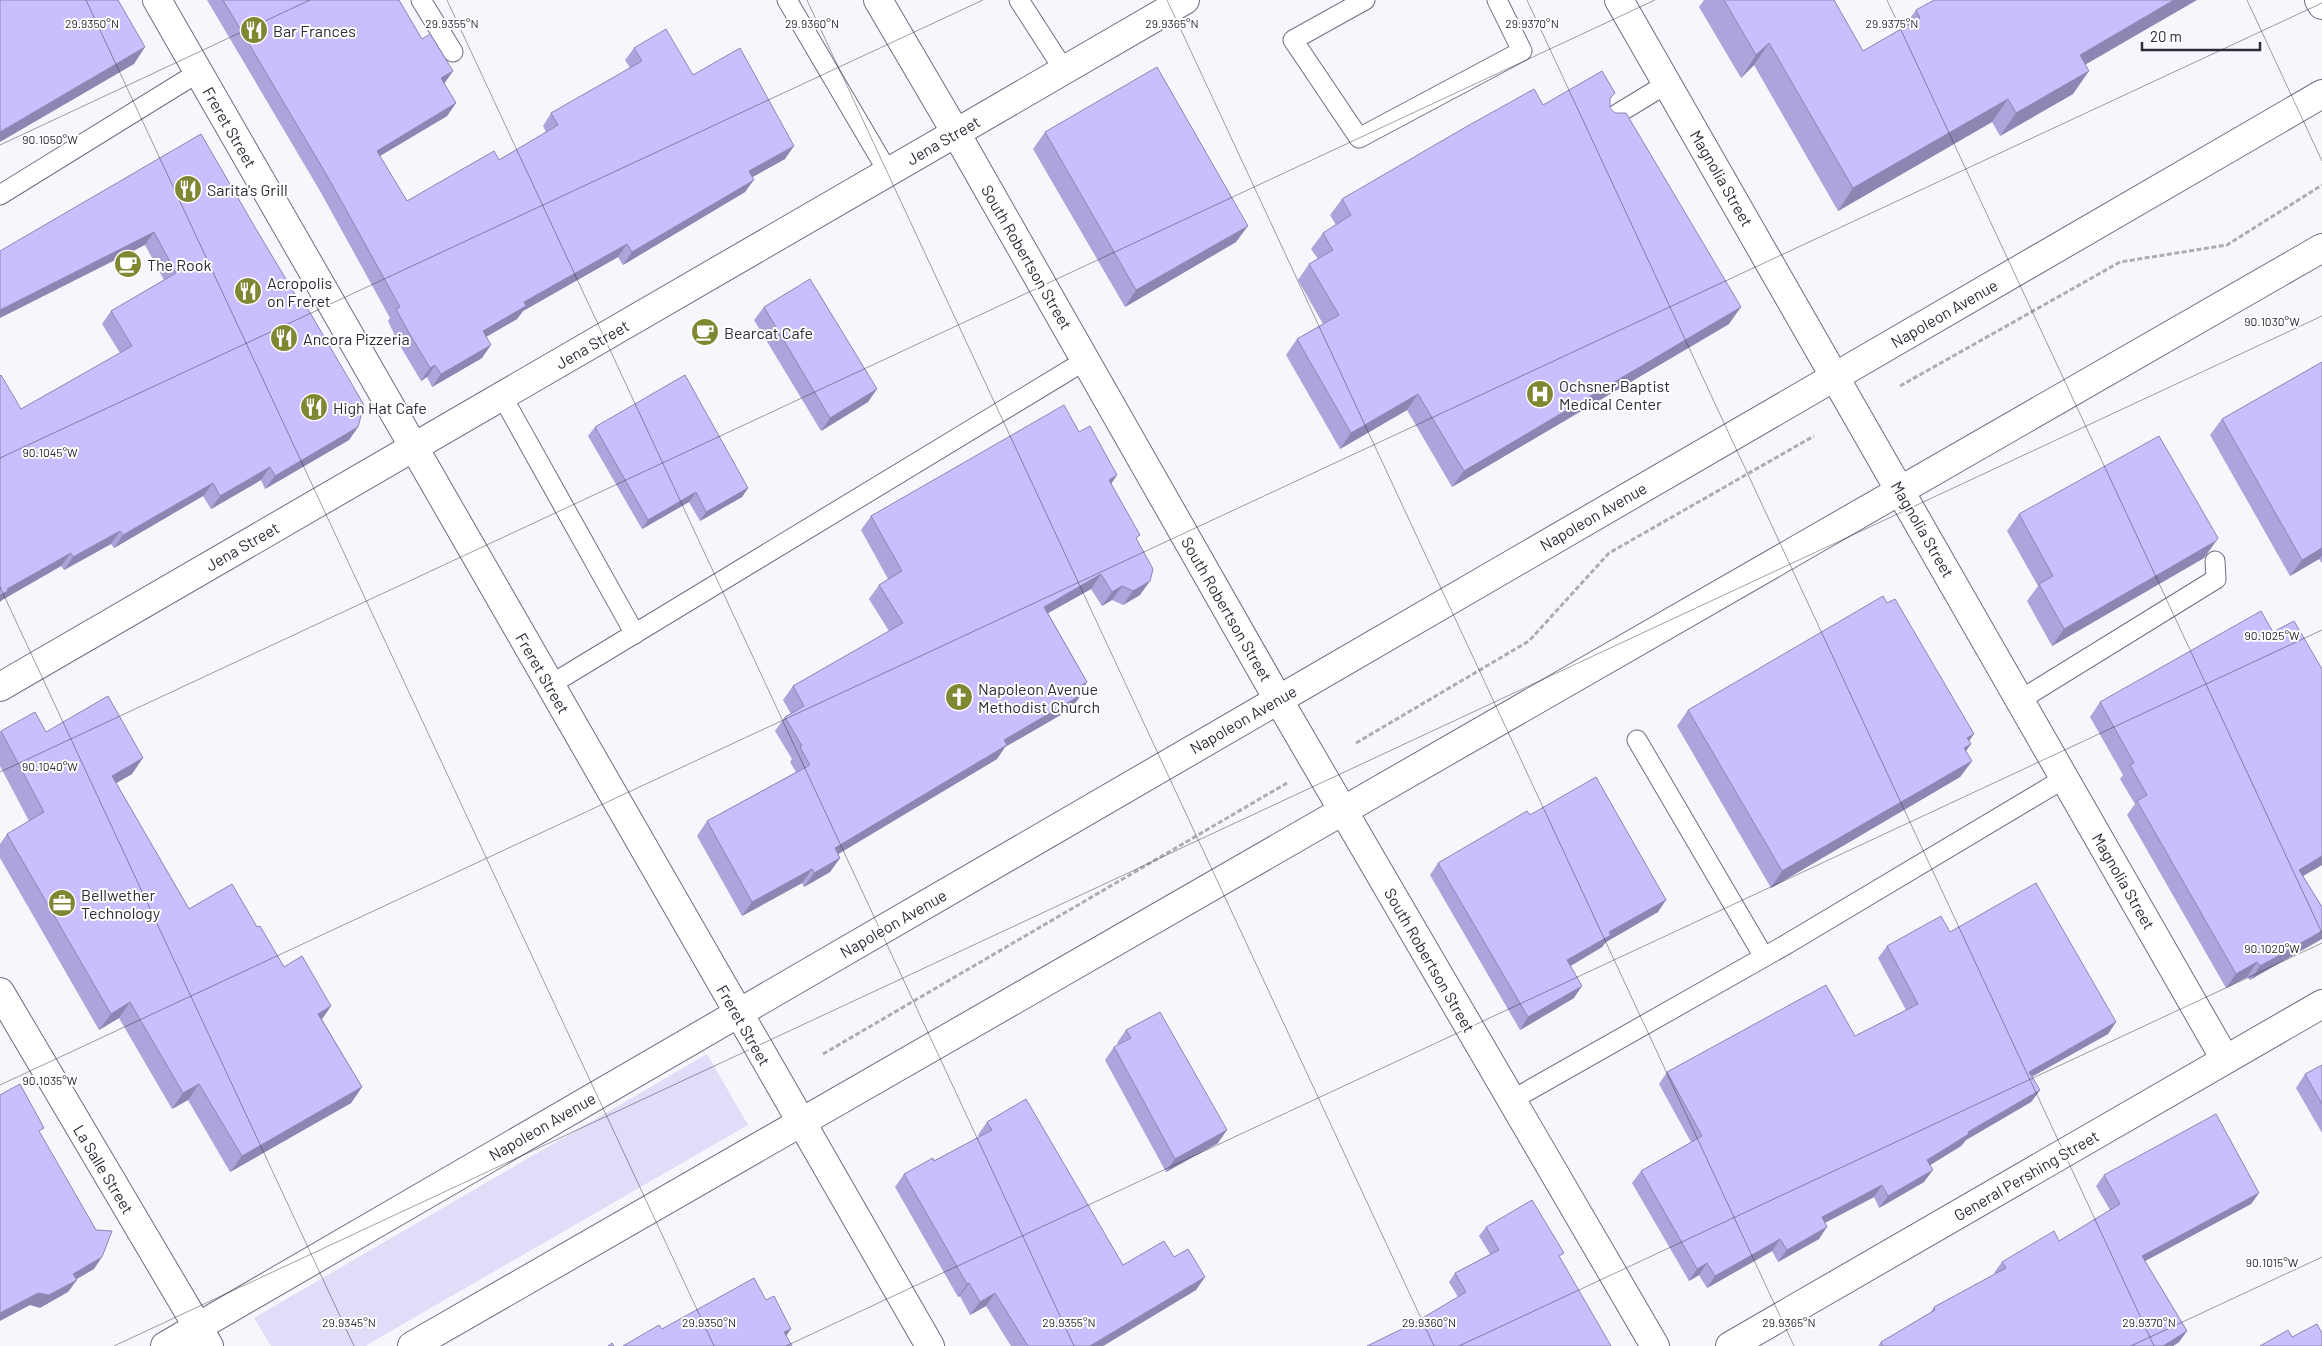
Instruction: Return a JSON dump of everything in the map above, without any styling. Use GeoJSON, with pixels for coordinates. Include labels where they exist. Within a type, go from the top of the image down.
{"type":"FeatureCollection","features":[{"type":"Feature","properties":{"kind":"street","name":"Freret Street"},"geometry":{"type":"LineString","coordinates":[[157,0],[737,1013],[930,1346]]}},
{"type":"Feature","properties":{"kind":"street","name":"South Robertson Street"},"geometry":{"type":"LineString","coordinates":[[878,0],[956,133],[1343,811],[1655,1346]]}},
{"type":"Feature","properties":{"kind":"street","name":"Jena Street"},"geometry":{"type":"LineString","coordinates":[[0,687],[1185,0]]}},
{"type":"Feature","properties":{"kind":"street","name":"Magnolia Street"},"geometry":{"type":"LineString","coordinates":[[1620,0],[2225,1060]]}},
{"type":"Feature","properties":{"kind":"street"},"geometry":{"type":"LineString","coordinates":[[2319,0],[2322,5]]}},
{"type":"Feature","properties":{"kind":"street","name":"Napoleon Avenue"},"geometry":{"type":"LineString","coordinates":[[165,1346],[203,1336],[737,1013],[2322,94]]}},
{"type":"Feature","properties":{"kind":"street"},"geometry":{"type":"LineString","coordinates":[[412,1346],[2322,248]]}},
{"type":"Feature","properties":{"kind":"street","name":"La Salle Street"},"geometry":{"type":"LineString","coordinates":[[0,992],[203,1336]]}},
{"type":"Feature","properties":{"kind":"street","name":"General Pershing Street"},"geometry":{"type":"LineString","coordinates":[[1730,1346],[2322,1004]]}},
{"type":"Feature","properties":{"kind":"lane"},"geometry":{"type":"LineString","coordinates":[[422,0],[453,52]]}},
{"type":"Feature","properties":{"kind":"lane"},"geometry":{"type":"LineString","coordinates":[[787,0],[888,172]]}},
{"type":"Feature","properties":{"kind":"lane"},"geometry":{"type":"LineString","coordinates":[[1019,0],[1064,70]]}},
{"type":"Feature","properties":{"kind":"lane"},"geometry":{"type":"LineString","coordinates":[[1366,0],[1292,40],[1359,138],[1522,51],[1497,0]]}},
{"type":"Feature","properties":{"kind":"lane"},"geometry":{"type":"LineString","coordinates":[[0,195],[199,72]]}},
{"type":"Feature","properties":{"kind":"lane"},"geometry":{"type":"LineString","coordinates":[[1609,119],[1668,83]]}},
{"type":"Feature","properties":{"kind":"lane"},"geometry":{"type":"LineString","coordinates":[[550,685],[1086,360]]}},
{"type":"Feature","properties":{"kind":"lane"},"geometry":{"type":"LineString","coordinates":[[502,396],[635,634]]}},
{"type":"Feature","properties":{"kind":"lane"},"geometry":{"type":"LineString","coordinates":[[2020,700],[2216,579],[2215,561]]}},
{"type":"Feature","properties":{"kind":"lane"},"geometry":{"type":"LineString","coordinates":[[1637,740],[1764,957]]}},
{"type":"Feature","properties":{"kind":"lane"},"geometry":{"type":"LineString","coordinates":[[1512,1100],[1764,957],[2065,778]]}},
{"type":"Feature","properties":{"kind":"path"},"geometry":{"type":"LineString","coordinates":[[1900,386],[2120,262],[2227,245],[2322,186]]}},
{"type":"Feature","properties":{"kind":"path"},"geometry":{"type":"LineString","coordinates":[[1356,743],[1529,642],[1609,553],[1814,436]]}},
{"type":"Feature","properties":{"kind":"path"},"geometry":{"type":"LineString","coordinates":[[824,1054],[1292,780]]}},
{"type":"Feature","properties":{"kind":"shaded area"},"geometry":{"type":"Polygon","coordinates":[[[707,1054],[748,1125],[365,1346],[271,1346],[254,1318],[707,1054]]]}},
{"type":"Feature","properties":{"kind":"building"},"geometry":{"type":"Polygon","coordinates":[[[0,0],[118,0],[145,47],[0,132],[0,0]]]}},
{"type":"Feature","properties":{"kind":"building"},"geometry":{"type":"Polygon","coordinates":[[[223,0],[399,0],[422,39],[430,34],[453,71],[441,78],[456,103],[377,151],[407,201],[494,151],[499,160],[558,125],[551,113],[642,61],[634,48],[666,29],[693,75],[740,48],[794,146],[749,171],[754,180],[632,252],[627,244],[524,302],[526,306],[483,331],[491,345],[441,374],[435,365],[430,368],[408,331],[396,309],[400,307],[329,179],[223,0]]]}},
{"type":"Feature","properties":{"kind":"building"},"geometry":{"type":"Polygon","coordinates":[[[1724,0],[1834,0],[1863,51],[1920,18],[1916,10],[1934,0],[2174,0],[2080,55],[2089,71],[2016,113],[2008,99],[1853,188],[1769,43],[1756,55],[1724,0]]]}},
{"type":"Feature","properties":{"kind":"building"},"geometry":{"type":"Polygon","coordinates":[[[1157,67],[1248,226],[1136,290],[1045,132],[1157,67]]]}},
{"type":"Feature","properties":{"kind":"building"},"geometry":{"type":"Polygon","coordinates":[[[1602,71],[1615,93],[1610,98],[1610,108],[1615,113],[1626,113],[1741,307],[1464,471],[1418,394],[1351,433],[1297,339],[1339,315],[1309,264],[1333,250],[1323,233],[1351,215],[1342,199],[1534,89],[1543,105],[1602,71]]]}},
{"type":"Feature","properties":{"kind":"building"},"geometry":{"type":"Polygon","coordinates":[[[201,134],[299,301],[302,299],[364,405],[358,427],[275,476],[270,467],[220,496],[213,483],[123,535],[120,531],[73,557],[71,553],[7,589],[8,591],[0,595],[0,376],[21,409],[132,346],[111,311],[176,273],[154,232],[0,310],[0,251],[201,134]]]}},
{"type":"Feature","properties":{"kind":"building"},"geometry":{"type":"Polygon","coordinates":[[[810,279],[877,389],[830,418],[764,307],[810,279]]]}},
{"type":"Feature","properties":{"kind":"building"},"geometry":{"type":"Polygon","coordinates":[[[2322,362],[2322,548],[2302,560],[2222,419],[2322,362]]]}},
{"type":"Feature","properties":{"kind":"building"},"geometry":{"type":"Polygon","coordinates":[[[685,375],[748,488],[706,512],[696,492],[648,520],[595,427],[685,375]]]}},
{"type":"Feature","properties":{"kind":"building"},"geometry":{"type":"Polygon","coordinates":[[[1064,405],[1079,432],[1090,426],[1117,475],[1109,480],[1140,535],[1136,538],[1153,569],[1150,581],[1133,591],[1122,586],[1112,592],[1101,574],[1044,607],[1087,682],[1077,688],[1081,695],[1004,740],[1007,745],[835,848],[840,858],[814,873],[812,869],[752,902],[707,821],[810,765],[800,747],[802,746],[785,717],[804,706],[793,686],[903,623],[879,585],[902,571],[871,516],[1064,405]]]}},
{"type":"Feature","properties":{"kind":"building"},"geometry":{"type":"Polygon","coordinates":[[[2159,436],[2218,538],[2216,541],[2064,629],[2039,584],[2053,576],[2019,514],[2159,436]]]}},
{"type":"Feature","properties":{"kind":"building"},"geometry":{"type":"Polygon","coordinates":[[[1883,596],[1887,603],[1895,599],[1974,734],[1967,738],[1971,744],[1964,748],[1972,761],[1782,871],[1688,710],[1883,596]]]}},
{"type":"Feature","properties":{"kind":"building"},"geometry":{"type":"Polygon","coordinates":[[[2261,611],[2273,632],[2294,621],[2322,669],[2322,856],[2299,870],[2322,907],[2322,931],[2260,966],[2257,962],[2236,974],[2137,801],[2147,795],[2130,765],[2134,763],[2100,702],[2261,611]]]}},
{"type":"Feature","properties":{"kind":"building"},"geometry":{"type":"Polygon","coordinates":[[[108,696],[143,758],[112,776],[189,909],[232,884],[257,927],[260,926],[284,967],[302,956],[331,1006],[318,1014],[362,1087],[242,1156],[199,1084],[183,1093],[130,1002],[111,1014],[7,834],[44,812],[1,731],[35,712],[46,732],[108,696]]]}},
{"type":"Feature","properties":{"kind":"building"},"geometry":{"type":"Polygon","coordinates":[[[1596,777],[1666,900],[1609,932],[1611,935],[1567,960],[1582,986],[1528,1017],[1438,863],[1527,811],[1530,815],[1596,777]]]}},
{"type":"Feature","properties":{"kind":"building"},"geometry":{"type":"Polygon","coordinates":[[[2036,883],[2116,1022],[2029,1072],[2040,1090],[1968,1132],[1969,1134],[1927,1160],[1933,1170],[1888,1196],[1882,1185],[1822,1217],[1827,1227],[1787,1250],[1780,1239],[1715,1276],[1707,1263],[1697,1269],[1641,1171],[1702,1136],[1667,1072],[1826,985],[1855,1036],[1918,1004],[1887,946],[1941,916],[1950,932],[2036,883]]]}},
{"type":"Feature","properties":{"kind":"building"},"geometry":{"type":"Polygon","coordinates":[[[1160,1012],[1227,1130],[1175,1159],[1114,1047],[1131,1038],[1126,1030],[1160,1012]]]}},
{"type":"Feature","properties":{"kind":"building"},"geometry":{"type":"Polygon","coordinates":[[[2322,1065],[2322,1104],[2305,1074],[2322,1065]]]}},
{"type":"Feature","properties":{"kind":"building"},"geometry":{"type":"Polygon","coordinates":[[[20,1084],[44,1128],[39,1131],[96,1230],[112,1231],[102,1257],[73,1274],[77,1280],[49,1295],[38,1293],[0,1313],[0,1095],[20,1084]]]}},
{"type":"Feature","properties":{"kind":"building"},"geometry":{"type":"Polygon","coordinates":[[[1026,1099],[1123,1265],[1164,1241],[1174,1257],[1188,1249],[1205,1277],[1090,1346],[1028,1346],[995,1293],[980,1302],[969,1283],[967,1284],[904,1174],[933,1158],[934,1161],[992,1130],[987,1122],[1026,1099]]]}},
{"type":"Feature","properties":{"kind":"building"},"geometry":{"type":"Polygon","coordinates":[[[2216,1114],[2259,1193],[2142,1256],[2187,1331],[2163,1346],[1883,1346],[1881,1342],[1935,1310],[1934,1307],[2006,1268],[2002,1262],[2054,1231],[2059,1241],[2120,1204],[2104,1175],[2216,1114]]]}},
{"type":"Feature","properties":{"kind":"building"},"geometry":{"type":"Polygon","coordinates":[[[1532,1200],[1564,1253],[1559,1256],[1611,1346],[1367,1346],[1416,1322],[1466,1292],[1455,1273],[1499,1250],[1486,1227],[1532,1200]]]}},
{"type":"Feature","properties":{"kind":"building"},"geometry":{"type":"Polygon","coordinates":[[[754,1278],[766,1300],[774,1296],[791,1329],[784,1332],[792,1346],[623,1346],[659,1325],[662,1329],[754,1278]]]}},
{"type":"Feature","properties":{"kind":"building"},"geometry":{"type":"Polygon","coordinates":[[[2317,1324],[2322,1333],[2322,1346],[2260,1346],[2288,1330],[2292,1337],[2317,1324]]]}},
{"type":"Feature","properties":{"kind":"place","name":"Bar Frances"},"geometry":{"type":"Point","coordinates":[254,30]}},
{"type":"Feature","properties":{"kind":"place","name":"Sarita's Grill"},"geometry":{"type":"Point","coordinates":[188,189]}},
{"type":"Feature","properties":{"kind":"place","name":"The Rook"},"geometry":{"type":"Point","coordinates":[128,264]}},
{"type":"Feature","properties":{"kind":"place","name":"Acropolis on Freret"},"geometry":{"type":"Point","coordinates":[248,291]}},
{"type":"Feature","properties":{"kind":"place","name":"Bearcat Cafe"},"geometry":{"type":"Point","coordinates":[705,332]}},
{"type":"Feature","properties":{"kind":"place","name":"Ancora Pizzeria"},"geometry":{"type":"Point","coordinates":[284,338]}},
{"type":"Feature","properties":{"kind":"place","name":"Ochsner Baptist Medical Center"},"geometry":{"type":"Point","coordinates":[1540,394]}},
{"type":"Feature","properties":{"kind":"place","name":"High Hat Cafe"},"geometry":{"type":"Point","coordinates":[314,407]}},
{"type":"Feature","properties":{"kind":"place","name":"Napoleon Avenue Methodist Church"},"geometry":{"type":"Point","coordinates":[959,697]}},
{"type":"Feature","properties":{"kind":"place","name":"Bellwether Technology"},"geometry":{"type":"Point","coordinates":[62,903]}}]}
